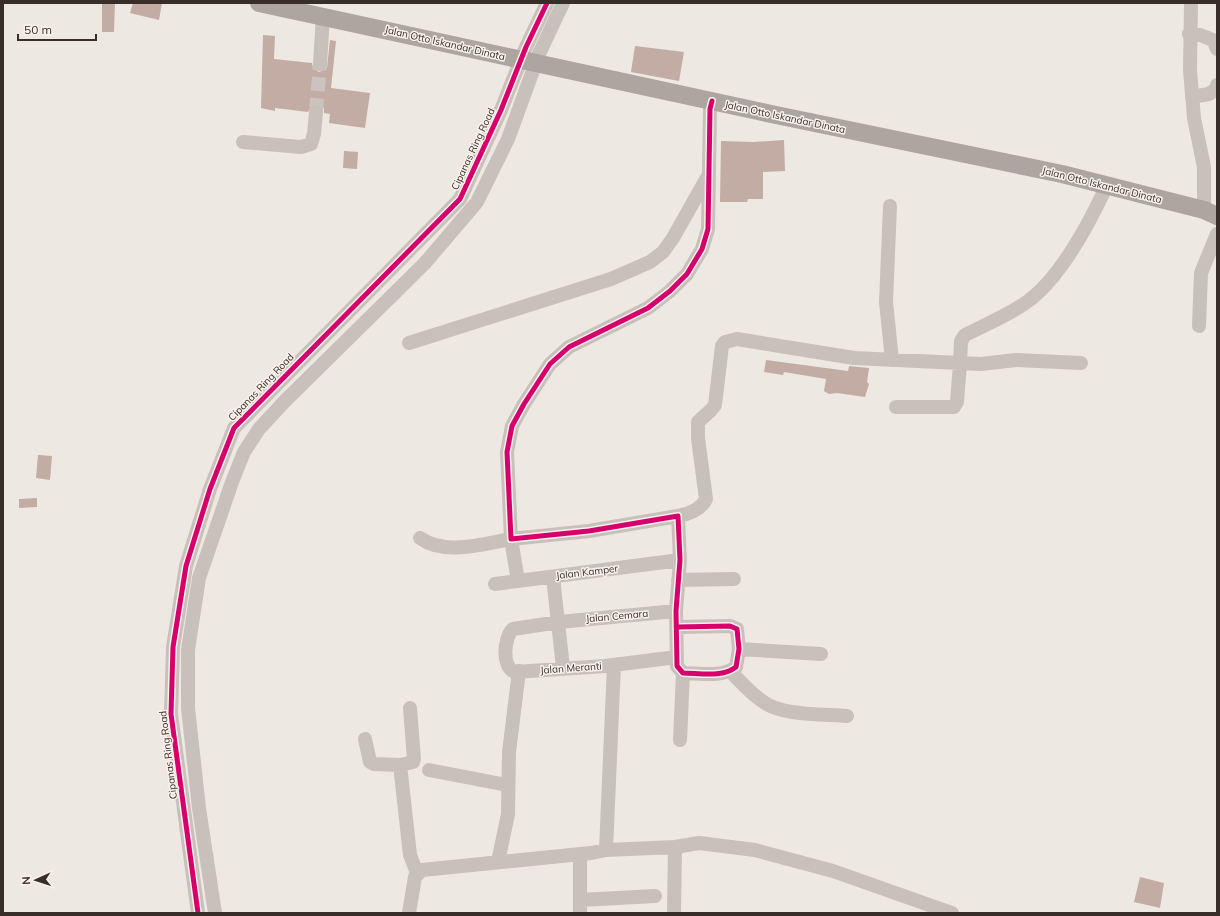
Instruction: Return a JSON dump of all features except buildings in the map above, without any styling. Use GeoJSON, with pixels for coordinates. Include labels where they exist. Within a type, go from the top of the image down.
{"type":"FeatureCollection","features":[{"type":"Feature","properties":{"kind":"main road","name":"Jalan Otto Iskandar Dinata"},"geometry":{"type":"LineString","coordinates":[[260,3],[529,62],[1062,174],[1210,213]]}},
{"type":"Feature","properties":{"kind":"street"},"geometry":{"type":"LineString","coordinates":[[215,913],[199,808],[188,708],[188,650],[199,578],[232,482],[244,452],[259,429],[284,402],[425,264],[477,202],[508,139],[547,3]]}},
{"type":"Feature","properties":{"kind":"street"},"geometry":{"type":"LineString","coordinates":[[529,62],[563,3]]}},
{"type":"Feature","properties":{"kind":"street"},"geometry":{"type":"LineString","coordinates":[[1191,3],[1189,34],[1192,97],[1210,213]]}},
{"type":"Feature","properties":{"kind":"street"},"geometry":{"type":"LineString","coordinates":[[320,64],[323,16]]}},
{"type":"Feature","properties":{"kind":"street"},"geometry":{"type":"LineString","coordinates":[[1189,34],[1200,35],[1213,40],[1217,49]]}},
{"type":"Feature","properties":{"kind":"street","name":"Cipanas Ring Road"},"geometry":{"type":"LineString","coordinates":[[198,913],[171,714],[173,647],[186,566],[210,489],[234,428],[460,199],[501,110],[529,62]]}},
{"type":"Feature","properties":{"kind":"street"},"geometry":{"type":"LineString","coordinates":[[1192,97],[1209,94],[1216,89],[1217,85]]}},
{"type":"Feature","properties":{"kind":"street"},"geometry":{"type":"LineString","coordinates":[[518,581],[511,539],[507,452],[512,426],[524,404],[550,364],[568,347],[648,308],[670,291],[692,268],[702,249],[708,229],[710,109],[712,101]]}},
{"type":"Feature","properties":{"kind":"street"},"geometry":{"type":"LineString","coordinates":[[243,142],[301,147],[311,144],[314,134],[316,112]]}},
{"type":"Feature","properties":{"kind":"street"},"geometry":{"type":"LineString","coordinates":[[409,343],[611,279],[650,262],[663,252],[673,238],[708,175]]}},
{"type":"Feature","properties":{"kind":"street"},"geometry":{"type":"LineString","coordinates":[[896,407],[954,407],[957,402],[961,340],[965,335],[1025,304],[1054,274],[1080,238],[1107,185]]}},
{"type":"Feature","properties":{"kind":"street"},"geometry":{"type":"LineString","coordinates":[[890,206],[886,302],[892,360]]}},
{"type":"Feature","properties":{"kind":"street"},"geometry":{"type":"LineString","coordinates":[[1199,326],[1201,273],[1217,234]]}},
{"type":"Feature","properties":{"kind":"street"},"geometry":{"type":"LineString","coordinates":[[420,538],[428,544],[461,547],[511,539],[589,530],[678,516],[694,511],[703,504],[706,499],[698,438],[698,422],[715,405],[717,375],[722,346],[725,342],[736,339],[854,358],[981,364],[1016,360],[1081,363]]}},
{"type":"Feature","properties":{"kind":"street"},"geometry":{"type":"LineString","coordinates":[[678,516],[680,560],[676,611],[677,666],[683,673],[680,740]]}},
{"type":"Feature","properties":{"kind":"street","name":"Jalan Kamper"},"geometry":{"type":"LineString","coordinates":[[495,584],[680,560]]}},
{"type":"Feature","properties":{"kind":"street"},"geometry":{"type":"LineString","coordinates":[[553,577],[563,668]]}},
{"type":"Feature","properties":{"kind":"street"},"geometry":{"type":"LineString","coordinates":[[678,580],[734,578]]}},
{"type":"Feature","properties":{"kind":"street","name":"Jalan Cemara"},"geometry":{"type":"LineString","coordinates":[[519,671],[511,670],[507,660],[506,638],[513,629],[559,622],[676,611]]}},
{"type":"Feature","properties":{"kind":"street"},"geometry":{"type":"LineString","coordinates":[[677,627],[730,626],[737,629],[739,649],[736,666],[730,672],[708,674],[683,673]]}},
{"type":"Feature","properties":{"kind":"street"},"geometry":{"type":"LineString","coordinates":[[739,649],[821,654]]}},
{"type":"Feature","properties":{"kind":"street","name":"Jalan Meranti"},"geometry":{"type":"LineString","coordinates":[[519,671],[614,665],[677,657]]}},
{"type":"Feature","properties":{"kind":"street"},"geometry":{"type":"LineString","coordinates":[[606,850],[614,665]]}},
{"type":"Feature","properties":{"kind":"street"},"geometry":{"type":"LineString","coordinates":[[498,862],[508,814],[507,785],[519,671]]}},
{"type":"Feature","properties":{"kind":"street"},"geometry":{"type":"LineString","coordinates":[[730,672],[762,701],[775,708],[788,711],[847,716]]}},
{"type":"Feature","properties":{"kind":"street"},"geometry":{"type":"LineString","coordinates":[[365,739],[370,762],[374,764],[400,766],[413,762],[410,708]]}},
{"type":"Feature","properties":{"kind":"street"},"geometry":{"type":"LineString","coordinates":[[400,766],[410,854],[417,873]]}},
{"type":"Feature","properties":{"kind":"street"},"geometry":{"type":"LineString","coordinates":[[429,770],[507,785]]}},
{"type":"Feature","properties":{"kind":"street"},"geometry":{"type":"LineString","coordinates":[[409,913],[412,885],[417,873],[429,868],[580,854],[606,850],[675,847],[699,843],[755,850],[833,870],[952,913]]}},
{"type":"Feature","properties":{"kind":"street"},"geometry":{"type":"LineString","coordinates":[[674,913],[675,847]]}},
{"type":"Feature","properties":{"kind":"street"},"geometry":{"type":"LineString","coordinates":[[580,854],[580,906],[655,896]]}},
{"type":"Feature","properties":{"kind":"tunnel"},"geometry":{"type":"LineString","coordinates":[[316,112],[320,64]]}},
{"type":"Feature","properties":{"kind":"cycle path"},"geometry":{"type":"LineString","coordinates":[[198,913],[171,714],[173,647],[186,566],[210,489],[234,428],[460,199],[501,110],[526,47],[547,3]]}},
{"type":"Feature","properties":{"kind":"cycle path"},"geometry":{"type":"LineString","coordinates":[[677,627],[730,626],[737,629],[739,649],[736,667],[724,673],[710,674],[683,673],[677,666],[676,611],[680,560],[678,516],[589,531],[511,539],[507,452],[512,426],[524,404],[550,364],[569,347],[648,308],[670,291],[687,274],[702,249],[708,229],[710,109],[712,101]]}}]}
